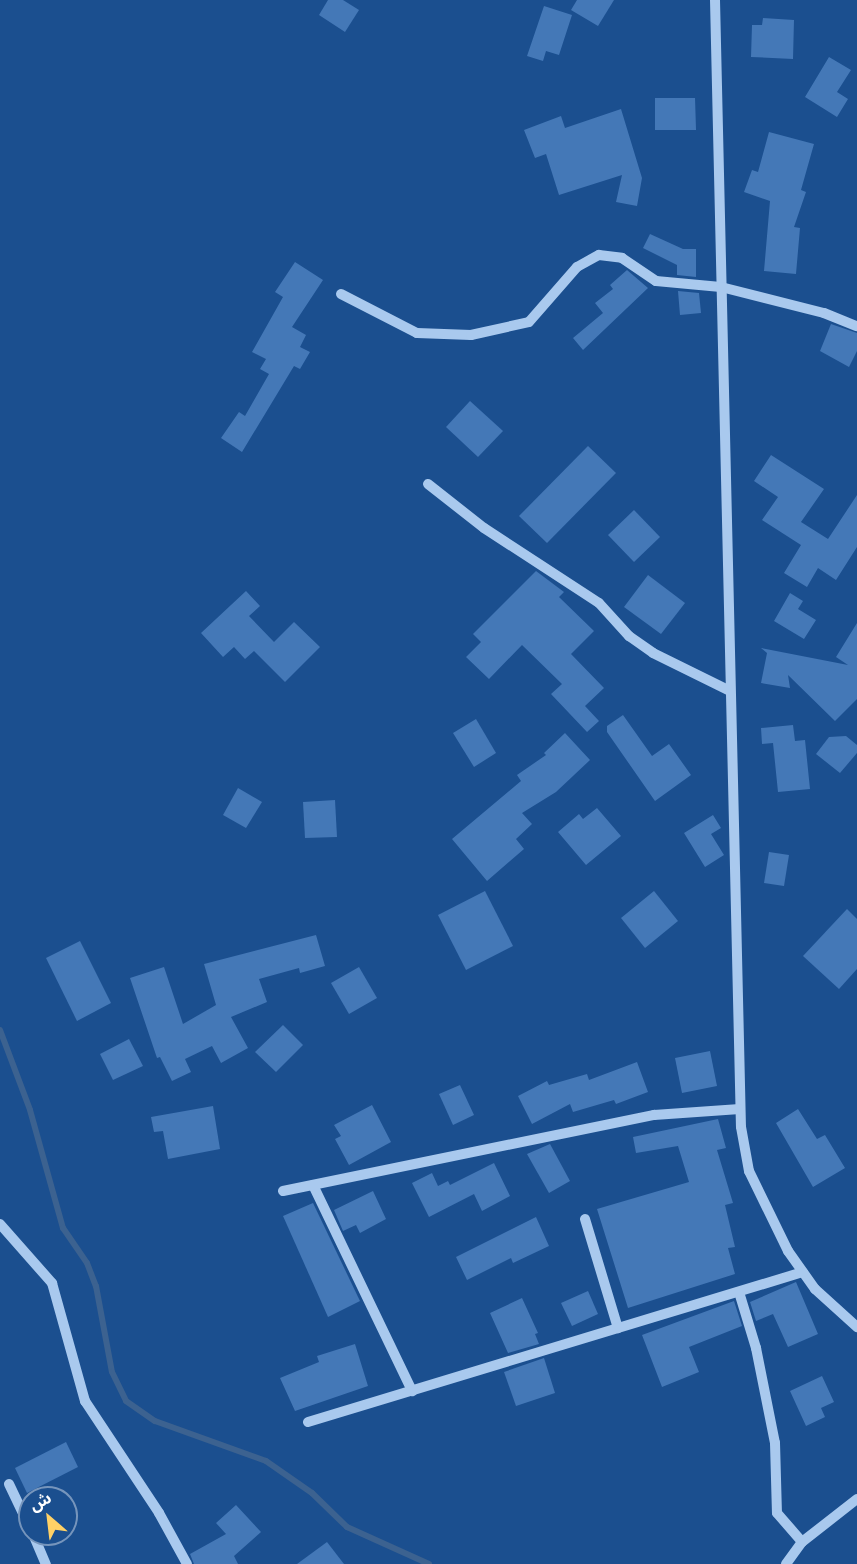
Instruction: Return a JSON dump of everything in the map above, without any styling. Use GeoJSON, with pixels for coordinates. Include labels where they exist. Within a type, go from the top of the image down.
{"type":"FeatureCollection","features":[{"type":"Feature","properties":{"kind":"street"},"geometry":{"type":"LineString","coordinates":[[715,0],[740,1108],[749,1171],[764,1207],[803,1272],[837,1311],[857,1327]]}},
{"type":"Feature","properties":{"kind":"street"},"geometry":{"type":"LineString","coordinates":[[341,294],[371,306],[417,333],[442,336],[482,334],[529,322],[577,267],[599,255],[622,258],[656,281],[721,287],[824,313],[857,326]]}},
{"type":"Feature","properties":{"kind":"street"},"geometry":{"type":"LineString","coordinates":[[428,484],[484,528],[598,603],[629,636],[653,653],[730,691]]}},
{"type":"Feature","properties":{"kind":"street"},"geometry":{"type":"LineString","coordinates":[[283,1191],[654,1115],[740,1108]]}},
{"type":"Feature","properties":{"kind":"street"},"geometry":{"type":"LineString","coordinates":[[313,1185],[412,1391]]}},
{"type":"Feature","properties":{"kind":"street"},"geometry":{"type":"LineString","coordinates":[[585,1219],[618,1329]]}},
{"type":"Feature","properties":{"kind":"street"},"geometry":{"type":"LineString","coordinates":[[0,1224],[52,1283],[85,1401],[159,1513],[187,1564]]}},
{"type":"Feature","properties":{"kind":"street"},"geometry":{"type":"LineString","coordinates":[[308,1422],[803,1272]]}},
{"type":"Feature","properties":{"kind":"street"},"geometry":{"type":"LineString","coordinates":[[739,1292],[756,1348],[775,1443],[777,1513],[802,1542]]}},
{"type":"Feature","properties":{"kind":"street"},"geometry":{"type":"LineString","coordinates":[[9,1484],[18,1503]]}},
{"type":"Feature","properties":{"kind":"street"},"geometry":{"type":"LineString","coordinates":[[786,1564],[802,1542],[857,1499]]}},
{"type":"Feature","properties":{"kind":"street"},"geometry":{"type":"LineString","coordinates":[[38,1546],[46,1564]]}},
{"type":"Feature","properties":{"kind":"building"},"geometry":{"type":"Polygon","coordinates":[[[328,0],[343,0],[359,10],[345,32],[319,15],[328,0]]]}},
{"type":"Feature","properties":{"kind":"building"},"geometry":{"type":"Polygon","coordinates":[[[577,0],[614,0],[598,26],[571,10],[577,0]]]}},
{"type":"Feature","properties":{"kind":"building"},"geometry":{"type":"Polygon","coordinates":[[[544,6],[572,15],[559,55],[546,51],[543,61],[527,56],[544,6]]]}},
{"type":"Feature","properties":{"kind":"building"},"geometry":{"type":"Polygon","coordinates":[[[763,18],[794,20],[793,59],[751,57],[752,25],[762,25],[763,18]]]}},
{"type":"Feature","properties":{"kind":"building"},"geometry":{"type":"Polygon","coordinates":[[[829,57],[851,70],[837,92],[848,99],[837,117],[805,97],[829,57]]]}},
{"type":"Feature","properties":{"kind":"building"},"geometry":{"type":"Polygon","coordinates":[[[655,98],[695,98],[696,130],[655,130],[655,98]]]}},
{"type":"Feature","properties":{"kind":"building"},"geometry":{"type":"Polygon","coordinates":[[[621,109],[642,178],[637,206],[616,202],[622,175],[559,195],[546,154],[535,158],[524,130],[561,116],[565,128],[621,109]]]}},
{"type":"Feature","properties":{"kind":"building"},"geometry":{"type":"Polygon","coordinates":[[[769,132],[814,144],[801,190],[806,192],[794,227],[800,228],[796,274],[764,271],[770,201],[744,192],[752,170],[758,172],[769,132]]]}},
{"type":"Feature","properties":{"kind":"building"},"geometry":{"type":"Polygon","coordinates":[[[650,234],[683,249],[696,249],[696,277],[677,275],[677,265],[643,248],[650,234]]]}},
{"type":"Feature","properties":{"kind":"building"},"geometry":{"type":"Polygon","coordinates":[[[295,262],[323,280],[292,327],[306,335],[300,347],[310,352],[300,369],[294,366],[242,452],[221,438],[239,412],[245,416],[269,374],[260,369],[266,359],[252,352],[283,297],[275,292],[295,262]]]}},
{"type":"Feature","properties":{"kind":"building"},"geometry":{"type":"Polygon","coordinates":[[[627,270],[648,288],[583,350],[573,338],[603,313],[595,303],[613,289],[610,285],[627,270]]]}},
{"type":"Feature","properties":{"kind":"building"},"geometry":{"type":"Polygon","coordinates":[[[678,291],[699,293],[701,313],[680,315],[678,291]]]}},
{"type":"Feature","properties":{"kind":"building"},"geometry":{"type":"Polygon","coordinates":[[[831,324],[857,333],[857,351],[849,367],[820,351],[831,324]]]}},
{"type":"Feature","properties":{"kind":"building"},"geometry":{"type":"Polygon","coordinates":[[[470,401],[503,431],[478,457],[446,427],[470,401]]]}},
{"type":"Feature","properties":{"kind":"building"},"geometry":{"type":"Polygon","coordinates":[[[588,446],[616,473],[547,543],[519,516],[588,446]]]}},
{"type":"Feature","properties":{"kind":"building"},"geometry":{"type":"Polygon","coordinates":[[[771,455],[824,489],[801,522],[828,539],[857,495],[857,547],[836,580],[818,568],[807,587],[784,573],[801,545],[762,520],[778,497],[754,481],[771,455]]]}},
{"type":"Feature","properties":{"kind":"building"},"geometry":{"type":"Polygon","coordinates":[[[634,510],[660,537],[634,562],[608,535],[634,510]]]}},
{"type":"Feature","properties":{"kind":"building"},"geometry":{"type":"Polygon","coordinates":[[[536,571],[564,592],[559,597],[594,631],[571,654],[604,688],[585,706],[599,721],[587,732],[551,694],[562,684],[522,645],[489,679],[466,657],[481,642],[473,634],[536,571]]]}},
{"type":"Feature","properties":{"kind":"building"},"geometry":{"type":"Polygon","coordinates":[[[648,575],[685,603],[661,634],[624,607],[648,575]]]}},
{"type":"Feature","properties":{"kind":"building"},"geometry":{"type":"Polygon","coordinates":[[[246,591],[260,606],[249,616],[274,642],[294,622],[320,647],[285,682],[254,651],[245,659],[234,647],[223,657],[201,633],[246,591]]]}},
{"type":"Feature","properties":{"kind":"building"},"geometry":{"type":"Polygon","coordinates":[[[790,593],[803,601],[798,609],[816,620],[804,639],[774,621],[790,593]]]}},
{"type":"Feature","properties":{"kind":"building"},"geometry":{"type":"Polygon","coordinates":[[[857,623],[857,699],[835,721],[788,675],[790,688],[761,683],[767,653],[761,648],[848,665],[836,657],[857,623]]]}},
{"type":"Feature","properties":{"kind":"building"},"geometry":{"type":"Polygon","coordinates":[[[623,715],[652,756],[669,744],[691,775],[655,801],[607,732],[607,726],[623,715]]]}},
{"type":"Feature","properties":{"kind":"building"},"geometry":{"type":"Polygon","coordinates":[[[476,719],[496,753],[474,767],[453,733],[476,719]]]}},
{"type":"Feature","properties":{"kind":"building"},"geometry":{"type":"Polygon","coordinates":[[[793,725],[795,741],[805,740],[810,789],[778,792],[773,743],[762,744],[761,728],[793,725]]]}},
{"type":"Feature","properties":{"kind":"building"},"geometry":{"type":"Polygon","coordinates":[[[565,733],[590,760],[556,792],[522,813],[532,824],[516,839],[524,849],[487,881],[452,839],[521,781],[517,775],[546,755],[544,753],[565,733]]]}},
{"type":"Feature","properties":{"kind":"building"},"geometry":{"type":"Polygon","coordinates":[[[846,736],[857,745],[857,753],[840,773],[816,754],[829,737],[846,736]]]}},
{"type":"Feature","properties":{"kind":"building"},"geometry":{"type":"Polygon","coordinates":[[[238,788],[262,802],[246,828],[223,815],[238,788]]]}},
{"type":"Feature","properties":{"kind":"building"},"geometry":{"type":"Polygon","coordinates":[[[335,800],[337,837],[305,838],[303,802],[335,800]]]}},
{"type":"Feature","properties":{"kind":"building"},"geometry":{"type":"Polygon","coordinates":[[[597,808],[621,836],[586,865],[558,832],[579,814],[583,819],[597,808]]]}},
{"type":"Feature","properties":{"kind":"building"},"geometry":{"type":"Polygon","coordinates":[[[713,815],[721,828],[711,834],[724,855],[705,867],[684,833],[713,815]]]}},
{"type":"Feature","properties":{"kind":"building"},"geometry":{"type":"Polygon","coordinates":[[[769,852],[789,855],[784,886],[764,883],[769,852]]]}},
{"type":"Feature","properties":{"kind":"building"},"geometry":{"type":"Polygon","coordinates":[[[485,891],[513,946],[466,970],[438,915],[485,891]]]}},
{"type":"Feature","properties":{"kind":"building"},"geometry":{"type":"Polygon","coordinates":[[[654,891],[678,921],[645,948],[621,918],[654,891]]]}},
{"type":"Feature","properties":{"kind":"building"},"geometry":{"type":"Polygon","coordinates":[[[847,909],[857,919],[857,969],[839,989],[803,956],[847,909]]]}},
{"type":"Feature","properties":{"kind":"building"},"geometry":{"type":"Polygon","coordinates":[[[316,935],[325,966],[300,973],[299,968],[259,979],[267,1002],[231,1017],[248,1048],[221,1063],[212,1046],[185,1059],[191,1072],[172,1081],[160,1057],[157,1058],[130,978],[164,967],[183,1024],[216,1005],[204,964],[316,935]]]}},
{"type":"Feature","properties":{"kind":"building"},"geometry":{"type":"Polygon","coordinates":[[[80,941],[111,1003],[77,1021],[46,958],[80,941]]]}},
{"type":"Feature","properties":{"kind":"building"},"geometry":{"type":"Polygon","coordinates":[[[359,967],[377,998],[349,1014],[331,983],[359,967]]]}},
{"type":"Feature","properties":{"kind":"building"},"geometry":{"type":"Polygon","coordinates":[[[283,1025],[303,1045],[276,1072],[255,1052],[283,1025]]]}},
{"type":"Feature","properties":{"kind":"building"},"geometry":{"type":"Polygon","coordinates":[[[129,1039],[143,1066],[113,1080],[100,1054],[129,1039]]]}},
{"type":"Feature","properties":{"kind":"building"},"geometry":{"type":"Polygon","coordinates":[[[710,1051],[717,1086],[682,1093],[675,1058],[710,1051]]]}},
{"type":"Feature","properties":{"kind":"building"},"geometry":{"type":"Polygon","coordinates":[[[637,1062],[648,1092],[616,1104],[614,1100],[573,1112],[570,1104],[532,1124],[518,1096],[547,1081],[549,1085],[587,1074],[589,1080],[637,1062]]]}},
{"type":"Feature","properties":{"kind":"building"},"geometry":{"type":"Polygon","coordinates":[[[460,1085],[474,1115],[453,1125],[439,1094],[460,1085]]]}},
{"type":"Feature","properties":{"kind":"building"},"geometry":{"type":"Polygon","coordinates":[[[372,1105],[391,1142],[349,1165],[335,1139],[341,1136],[334,1125],[372,1105]]]}},
{"type":"Feature","properties":{"kind":"building"},"geometry":{"type":"Polygon","coordinates":[[[213,1106],[220,1149],[168,1159],[163,1131],[154,1132],[151,1117],[213,1106]]]}},
{"type":"Feature","properties":{"kind":"building"},"geometry":{"type":"Polygon","coordinates":[[[798,1109],[817,1139],[825,1135],[845,1168],[813,1187],[776,1123],[798,1109]]]}},
{"type":"Feature","properties":{"kind":"building"},"geometry":{"type":"Polygon","coordinates":[[[718,1119],[726,1148],[717,1150],[733,1203],[725,1205],[735,1247],[728,1248],[735,1274],[628,1308],[597,1209],[689,1182],[678,1146],[636,1153],[633,1137],[718,1119]]]}},
{"type":"Feature","properties":{"kind":"building"},"geometry":{"type":"Polygon","coordinates":[[[550,1144],[570,1181],[549,1193],[527,1154],[550,1144]]]}},
{"type":"Feature","properties":{"kind":"building"},"geometry":{"type":"Polygon","coordinates":[[[494,1163],[510,1196],[482,1211],[474,1194],[429,1217],[412,1183],[432,1173],[438,1186],[448,1181],[450,1185],[494,1163]]]}},
{"type":"Feature","properties":{"kind":"building"},"geometry":{"type":"Polygon","coordinates":[[[373,1191],[386,1219],[360,1233],[356,1225],[343,1231],[334,1210],[373,1191]]]}},
{"type":"Feature","properties":{"kind":"building"},"geometry":{"type":"Polygon","coordinates":[[[313,1203],[360,1301],[328,1317],[283,1216],[313,1203]]]}},
{"type":"Feature","properties":{"kind":"building"},"geometry":{"type":"Polygon","coordinates":[[[536,1217],[549,1246],[513,1263],[511,1258],[467,1280],[456,1257],[536,1217]]]}},
{"type":"Feature","properties":{"kind":"building"},"geometry":{"type":"Polygon","coordinates":[[[796,1282],[818,1334],[788,1347],[773,1314],[756,1321],[750,1302],[796,1282]]]}},
{"type":"Feature","properties":{"kind":"building"},"geometry":{"type":"Polygon","coordinates":[[[588,1291],[598,1314],[572,1326],[561,1303],[588,1291]]]}},
{"type":"Feature","properties":{"kind":"building"},"geometry":{"type":"Polygon","coordinates":[[[522,1298],[538,1333],[535,1334],[539,1344],[508,1353],[490,1313],[522,1298]]]}},
{"type":"Feature","properties":{"kind":"building"},"geometry":{"type":"Polygon","coordinates":[[[734,1301],[742,1326],[689,1347],[699,1372],[662,1387],[642,1335],[734,1301]]]}},
{"type":"Feature","properties":{"kind":"building"},"geometry":{"type":"Polygon","coordinates":[[[355,1344],[368,1386],[295,1411],[280,1378],[319,1362],[317,1356],[355,1344]]]}},
{"type":"Feature","properties":{"kind":"building"},"geometry":{"type":"Polygon","coordinates":[[[544,1358],[555,1393],[516,1406],[504,1372],[544,1358]]]}},
{"type":"Feature","properties":{"kind":"building"},"geometry":{"type":"Polygon","coordinates":[[[822,1376],[834,1402],[821,1408],[825,1417],[806,1426],[790,1391],[822,1376]]]}},
{"type":"Feature","properties":{"kind":"building"},"geometry":{"type":"Polygon","coordinates":[[[66,1442],[78,1467],[41,1486],[24,1486],[15,1468],[66,1442]]]}},
{"type":"Feature","properties":{"kind":"building"},"geometry":{"type":"Polygon","coordinates":[[[236,1505],[261,1532],[234,1556],[238,1564],[194,1564],[190,1554],[226,1534],[216,1523],[236,1505]]]}},
{"type":"Feature","properties":{"kind":"building"},"geometry":{"type":"Polygon","coordinates":[[[327,1542],[344,1564],[297,1564],[327,1542]]]}},
{"type":"Feature","properties":{"kind":"waterway"},"geometry":{"type":"LineString","coordinates":[[0,1030],[30,1110],[63,1228],[87,1263],[96,1286],[112,1372],[126,1401],[155,1421],[266,1461],[312,1493],[347,1527],[429,1564]]}}]}
